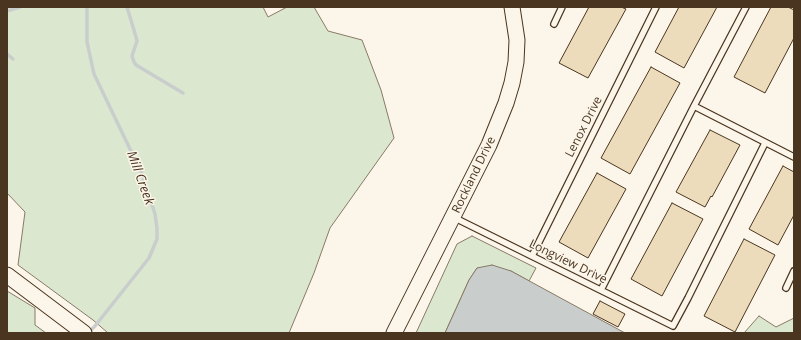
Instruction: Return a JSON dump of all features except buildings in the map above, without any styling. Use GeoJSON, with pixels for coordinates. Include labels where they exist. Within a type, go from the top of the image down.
{"type":"FeatureCollection","features":[{"type":"Feature","properties":{"kind":"street","name":"Rockland Drive"},"geometry":{"type":"LineString","coordinates":[[394,333],[498,124],[512,83],[516,62],[517,40],[512,7]]}},
{"type":"Feature","properties":{"kind":"street"},"geometry":{"type":"LineString","coordinates":[[7,275],[82,331]]}},
{"type":"Feature","properties":{"kind":"lane"},"geometry":{"type":"LineString","coordinates":[[554,24],[562,7]]}},
{"type":"Feature","properties":{"kind":"lane","name":"Lenox Drive"},"geometry":{"type":"LineString","coordinates":[[532,256],[656,7]]}},
{"type":"Feature","properties":{"kind":"lane"},"geometry":{"type":"LineString","coordinates":[[601,290],[746,7]]}},
{"type":"Feature","properties":{"kind":"lane"},"geometry":{"type":"LineString","coordinates":[[694,106],[794,157]]}},
{"type":"Feature","properties":{"kind":"lane","name":"Longview Drive"},"geometry":{"type":"LineString","coordinates":[[453,217],[673,326],[765,143]]}},
{"type":"Feature","properties":{"kind":"lane"},"geometry":{"type":"LineString","coordinates":[[786,288],[794,271]]}},
{"type":"Feature","properties":{"kind":"green space"},"geometry":{"type":"Polygon","coordinates":[[[7,7],[263,7],[268,17],[287,7],[314,7],[328,31],[362,40],[381,90],[394,138],[330,228],[314,273],[289,333],[108,333],[93,320],[18,265],[25,212],[7,193],[7,7]]]}},
{"type":"Feature","properties":{"kind":"green space"},"geometry":{"type":"Polygon","coordinates":[[[472,236],[536,268],[529,281],[511,271],[477,268],[469,280],[445,333],[416,333],[457,244],[472,236]]]}},
{"type":"Feature","properties":{"kind":"green space"},"geometry":{"type":"Polygon","coordinates":[[[7,291],[35,308],[35,325],[46,333],[7,333],[7,291]]]}},
{"type":"Feature","properties":{"kind":"green space"},"geometry":{"type":"Polygon","coordinates":[[[759,316],[776,327],[794,318],[794,333],[744,333],[759,316]]]}},
{"type":"Feature","properties":{"kind":"shaded area"},"geometry":{"type":"Polygon","coordinates":[[[492,265],[511,271],[625,333],[445,333],[469,280],[477,268],[492,265]]]}},
{"type":"Feature","properties":{"kind":"waterway"},"geometry":{"type":"LineString","coordinates":[[7,11],[20,7]]}},
{"type":"Feature","properties":{"kind":"waterway","name":"Mill Creek"},"geometry":{"type":"LineString","coordinates":[[87,7],[87,42],[94,74],[142,174],[155,214],[157,228],[157,239],[149,258],[88,333]]}},
{"type":"Feature","properties":{"kind":"waterway"},"geometry":{"type":"LineString","coordinates":[[127,7],[137,41],[132,56],[134,62],[136,65],[183,93]]}},
{"type":"Feature","properties":{"kind":"waterway"},"geometry":{"type":"LineString","coordinates":[[7,54],[13,59]]}}]}
